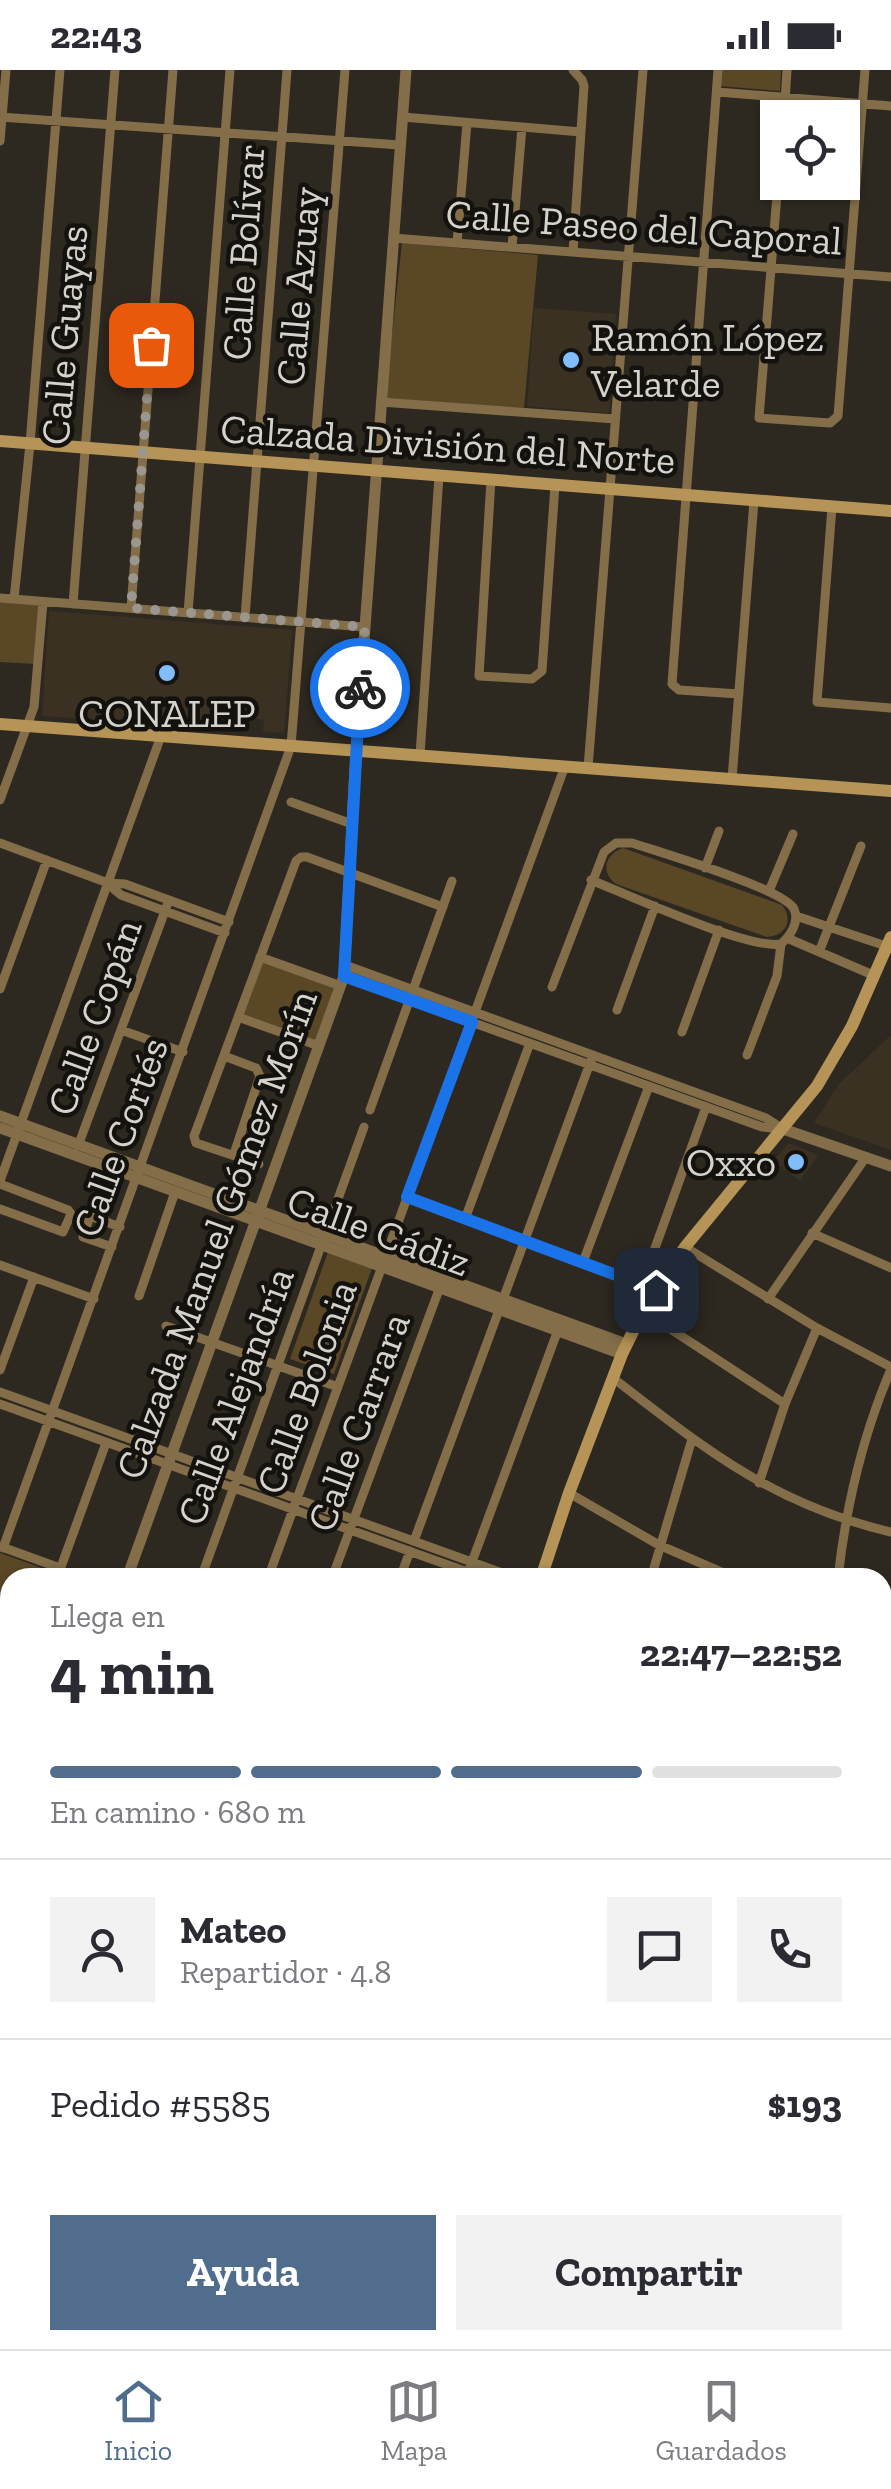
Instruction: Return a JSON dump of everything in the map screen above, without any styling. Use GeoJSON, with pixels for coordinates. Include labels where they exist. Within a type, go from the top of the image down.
{"type":"FeatureCollection","features":[{"type":"Feature","properties":{"kind":"main road","name":"Calzada División del Norte"},"geometry":{"type":"LineString","coordinates":[[0,441],[891,512]]}},
{"type":"Feature","properties":{"kind":"main road"},"geometry":{"type":"LineString","coordinates":[[0,724],[891,791]]}},
{"type":"Feature","properties":{"kind":"main road"},"geometry":{"type":"LineString","coordinates":[[543,1568],[624,1349],[643,1312],[685,1247],[817,1086],[852,1026],[889,942]]}},
{"type":"Feature","properties":{"kind":"street"},"geometry":{"type":"LineString","coordinates":[[0,141],[6,70]]}},
{"type":"Feature","properties":{"kind":"street"},"geometry":{"type":"LineString","coordinates":[[14,600],[60,70]]}},
{"type":"Feature","properties":{"kind":"street","name":"Calle Guayas"},"geometry":{"type":"LineString","coordinates":[[73,604],[115,70]]}},
{"type":"Feature","properties":{"kind":"street"},"geometry":{"type":"LineString","coordinates":[[131,608],[172,70]]}},
{"type":"Feature","properties":{"kind":"street"},"geometry":{"type":"LineString","coordinates":[[188,613],[230,70]]}},
{"type":"Feature","properties":{"kind":"street","name":"Calle Bolívar"},"geometry":{"type":"LineString","coordinates":[[245,618],[287,70]]}},
{"type":"Feature","properties":{"kind":"street","name":"Calle Azuay"},"geometry":{"type":"LineString","coordinates":[[291,746],[345,70]]}},
{"type":"Feature","properties":{"kind":"street","name":"Calzada Manuel Gómez Morín"},"geometry":{"type":"LineString","coordinates":[[130,1568],[343,976],[406,70]]}},
{"type":"Feature","properties":{"kind":"street"},"geometry":{"type":"LineString","coordinates":[[572,70],[584,86],[572,252]]}},
{"type":"Feature","properties":{"kind":"street"},"geometry":{"type":"LineString","coordinates":[[588,768],[643,70]]}},
{"type":"Feature","properties":{"kind":"street"},"geometry":{"type":"LineString","coordinates":[[718,70],[672,684],[679,690],[739,694]]}},
{"type":"Feature","properties":{"kind":"street"},"geometry":{"type":"LineString","coordinates":[[785,100],[786,70]]}},
{"type":"Feature","properties":{"kind":"street"},"geometry":{"type":"LineString","coordinates":[[777,200],[759,418],[830,424],[838,416],[865,70]]}},
{"type":"Feature","properties":{"kind":"street"},"geometry":{"type":"LineString","coordinates":[[717,92],[891,106]]}},
{"type":"Feature","properties":{"kind":"street"},"geometry":{"type":"LineString","coordinates":[[1,117],[400,146]]}},
{"type":"Feature","properties":{"kind":"street"},"geometry":{"type":"LineString","coordinates":[[402,117],[581,132]]}},
{"type":"Feature","properties":{"kind":"street"},"geometry":{"type":"LineString","coordinates":[[458,243],[467,122]]}},
{"type":"Feature","properties":{"kind":"street"},"geometry":{"type":"LineString","coordinates":[[512,247],[522,127]]}},
{"type":"Feature","properties":{"kind":"street","name":"Calle Paseo del Caporal"},"geometry":{"type":"LineString","coordinates":[[392,238],[891,276]]}},
{"type":"Feature","properties":{"kind":"street"},"geometry":{"type":"LineString","coordinates":[[381,402],[615,419]]}},
{"type":"Feature","properties":{"kind":"street"},"geometry":{"type":"LineString","coordinates":[[420,755],[439,476]]}},
{"type":"Feature","properties":{"kind":"street"},"geometry":{"type":"LineString","coordinates":[[491,480],[478,676],[532,679],[542,672],[555,485]]}},
{"type":"Feature","properties":{"kind":"street"},"geometry":{"type":"LineString","coordinates":[[732,779],[754,500]]}},
{"type":"Feature","properties":{"kind":"street"},"geometry":{"type":"LineString","coordinates":[[832,507],[818,702],[891,708]]}},
{"type":"Feature","properties":{"kind":"street"},"geometry":{"type":"LineString","coordinates":[[0,598],[365,627]]}},
{"type":"Feature","properties":{"kind":"street"},"geometry":{"type":"LineString","coordinates":[[0,800],[34,707],[43,602]]}},
{"type":"Feature","properties":{"kind":"street"},"geometry":{"type":"LineString","coordinates":[[0,1209],[64,1232],[70,1211],[0,1182],[162,736]]}},
{"type":"Feature","properties":{"kind":"street","name":"Calle Cortés"},"geometry":{"type":"LineString","coordinates":[[2,1547],[291,746]]}},
{"type":"Feature","properties":{"kind":"street","name":"Calle Bolonia"},"geometry":{"type":"LineString","coordinates":[[272,1568],[565,766]]}},
{"type":"Feature","properties":{"kind":"street"},"geometry":{"type":"LineString","coordinates":[[292,802],[352,824]]}},
{"type":"Feature","properties":{"kind":"street"},"geometry":{"type":"LineString","coordinates":[[704,868],[719,831]]}},
{"type":"Feature","properties":{"kind":"street"},"geometry":{"type":"LineString","coordinates":[[770,891],[793,834]]}},
{"type":"Feature","properties":{"kind":"street"},"geometry":{"type":"LineString","coordinates":[[552,987],[591,880],[604,852],[616,843],[624,842],[770,891],[791,904],[796,916],[746,1055]]}},
{"type":"Feature","properties":{"kind":"street"},"geometry":{"type":"LineString","coordinates":[[0,843],[108,883],[125,884],[167,906],[227,927]]}},
{"type":"Feature","properties":{"kind":"street"},"geometry":{"type":"LineString","coordinates":[[819,952],[862,846]]}},
{"type":"Feature","properties":{"kind":"street"},"geometry":{"type":"LineString","coordinates":[[259,1164],[196,1143],[194,1136],[296,860],[307,857],[443,906]]}},
{"type":"Feature","properties":{"kind":"street"},"geometry":{"type":"LineString","coordinates":[[0,989],[47,860]]}},
{"type":"Feature","properties":{"kind":"street"},"geometry":{"type":"LineString","coordinates":[[591,880],[718,930],[764,944],[784,941],[873,975]]}},
{"type":"Feature","properties":{"kind":"street"},"geometry":{"type":"LineString","coordinates":[[370,1110],[452,881]]}},
{"type":"Feature","properties":{"kind":"street","name":"Calle Copán"},"geometry":{"type":"LineString","coordinates":[[77,1150],[167,906]]}},
{"type":"Feature","properties":{"kind":"street"},"geometry":{"type":"LineString","coordinates":[[617,1010],[656,906]]}},
{"type":"Feature","properties":{"kind":"street"},"geometry":{"type":"LineString","coordinates":[[796,916],[889,942]]}},
{"type":"Feature","properties":{"kind":"street"},"geometry":{"type":"LineString","coordinates":[[682,1032],[718,930]]}},
{"type":"Feature","properties":{"kind":"street"},"geometry":{"type":"LineString","coordinates":[[260,957],[411,995],[766,1118],[782,1130]]}},
{"type":"Feature","properties":{"kind":"street"},"geometry":{"type":"LineString","coordinates":[[238,1017],[319,1046]]}},
{"type":"Feature","properties":{"kind":"street"},"geometry":{"type":"LineString","coordinates":[[473,1017],[530,1044],[591,1060],[649,1086],[762,1127],[891,1166]]}},
{"type":"Feature","properties":{"kind":"street"},"geometry":{"type":"LineString","coordinates":[[122,1030],[183,1052]]}},
{"type":"Feature","properties":{"kind":"street"},"geometry":{"type":"LineString","coordinates":[[465,1219],[530,1044]]}},
{"type":"Feature","properties":{"kind":"street"},"geometry":{"type":"LineString","coordinates":[[224,1056],[256,1068],[260,1076],[234,1154]]}},
{"type":"Feature","properties":{"kind":"street"},"geometry":{"type":"LineString","coordinates":[[404,1568],[591,1060]]}},
{"type":"Feature","properties":{"kind":"street"},"geometry":{"type":"LineString","coordinates":[[583,1262],[649,1086]]}},
{"type":"Feature","properties":{"kind":"street"},"geometry":{"type":"LineString","coordinates":[[642,1284],[706,1107]]}},
{"type":"Feature","properties":{"kind":"street","name":"Calle Cádiz"},"geometry":{"type":"LineString","coordinates":[[0,1116],[19,1129],[624,1349]]}},
{"type":"Feature","properties":{"kind":"street","name":"Calle Alejandría"},"geometry":{"type":"LineString","coordinates":[[205,1568],[364,1126]]}},
{"type":"Feature","properties":{"kind":"street","name":"Calle Cádiz"},"geometry":{"type":"LineString","coordinates":[[0,1128],[19,1129]]}},
{"type":"Feature","properties":{"kind":"street"},"geometry":{"type":"LineString","coordinates":[[768,1299],[866,1157]]}},
{"type":"Feature","properties":{"kind":"street","name":"Calle Cádiz"},"geometry":{"type":"LineString","coordinates":[[139,1172],[175,1192],[257,1215]]}},
{"type":"Feature","properties":{"kind":"street"},"geometry":{"type":"LineString","coordinates":[[139,1296],[175,1192]]}},
{"type":"Feature","properties":{"kind":"street"},"geometry":{"type":"LineString","coordinates":[[407,1197],[656,1290]]}},
{"type":"Feature","properties":{"kind":"street"},"geometry":{"type":"LineString","coordinates":[[112,1248],[82,1237],[90,1216],[120,1227]]}},
{"type":"Feature","properties":{"kind":"street"},"geometry":{"type":"LineString","coordinates":[[812,1233],[891,1268]]}},
{"type":"Feature","properties":{"kind":"street"},"geometry":{"type":"LineString","coordinates":[[685,1247],[891,1368],[857,1468],[840,1568]]}},
{"type":"Feature","properties":{"kind":"street","name":"Calle Cádiz"},"geometry":{"type":"LineString","coordinates":[[384,1261],[440,1287],[501,1304],[558,1330],[624,1349]]}},
{"type":"Feature","properties":{"kind":"street"},"geometry":{"type":"LineString","coordinates":[[0,1265],[94,1299]]}},
{"type":"Feature","properties":{"kind":"street"},"geometry":{"type":"LineString","coordinates":[[0,1370],[34,1277]]}},
{"type":"Feature","properties":{"kind":"street","name":"Calle Carrara"},"geometry":{"type":"LineString","coordinates":[[336,1568],[440,1287]]}},
{"type":"Feature","properties":{"kind":"street"},"geometry":{"type":"LineString","coordinates":[[643,1312],[785,1404]]}},
{"type":"Feature","properties":{"kind":"street"},"geometry":{"type":"LineString","coordinates":[[166,1326],[338,1388]]}},
{"type":"Feature","properties":{"kind":"street"},"geometry":{"type":"LineString","coordinates":[[759,1483],[785,1404],[817,1328]]}},
{"type":"Feature","properties":{"kind":"street"},"geometry":{"type":"LineString","coordinates":[[470,1568],[558,1330]]}},
{"type":"Feature","properties":{"kind":"street"},"geometry":{"type":"LineString","coordinates":[[613,1378],[692,1440],[759,1483],[817,1510],[891,1532]]}},
{"type":"Feature","properties":{"kind":"street"},"geometry":{"type":"LineString","coordinates":[[0,1392],[106,1443],[169,1459]]}},
{"type":"Feature","properties":{"kind":"street"},"geometry":{"type":"LineString","coordinates":[[0,1404],[52,1417],[464,1568]]}},
{"type":"Feature","properties":{"kind":"street"},"geometry":{"type":"LineString","coordinates":[[653,1568],[692,1440]]}},
{"type":"Feature","properties":{"kind":"street"},"geometry":{"type":"LineString","coordinates":[[61,1568],[106,1443]]}},
{"type":"Feature","properties":{"kind":"street"},"geometry":{"type":"LineString","coordinates":[[569,1494],[659,1545],[712,1568]]}},
{"type":"Feature","properties":{"kind":"street"},"geometry":{"type":"LineString","coordinates":[[2,1547],[48,1568]]}},
{"type":"Feature","properties":{"kind":"shaded area"},"geometry":{"type":"Polygon","coordinates":[[[721,70],[781,70],[780,91],[720,86],[721,70]]]}},
{"type":"Feature","properties":{"kind":"shaded area"},"geometry":{"type":"Polygon","coordinates":[[[402,243],[538,255],[524,408],[385,398],[402,243]]]}},
{"type":"Feature","properties":{"kind":"shaded area","name":"Ramón López Velarde"},"geometry":{"type":"Polygon","coordinates":[[[534,308],[616,314],[609,413],[527,406],[534,308]]]}},
{"type":"Feature","properties":{"kind":"shaded area"},"geometry":{"type":"Polygon","coordinates":[[[0,602],[40,605],[37,664],[0,662],[0,602]]]}},
{"type":"Feature","properties":{"kind":"shaded area","name":"CONALEP"},"geometry":{"type":"Polygon","coordinates":[[[49,611],[292,630],[284,733],[263,732],[264,720],[250,718],[249,722],[150,716],[149,723],[42,716],[49,611]]]}},
{"type":"Feature","properties":{"kind":"shaded area"},"geometry":{"type":"Polygon","coordinates":[[[623,848],[782,905],[786,926],[779,934],[767,937],[616,884],[606,869],[612,854],[623,848]]]}},
{"type":"Feature","properties":{"kind":"shaded area"},"geometry":{"type":"Polygon","coordinates":[[[261,959],[338,987],[318,1044],[241,1015],[261,959]]]}},
{"type":"Feature","properties":{"kind":"shaded area"},"geometry":{"type":"Polygon","coordinates":[[[891,1035],[891,1150],[814,1123],[838,1085],[891,1035]]]}},
{"type":"Feature","properties":{"kind":"shaded area"},"geometry":{"type":"Polygon","coordinates":[[[789,1143],[818,1155],[800,1181],[773,1161],[789,1143]]]}},
{"type":"Feature","properties":{"kind":"shaded area"},"geometry":{"type":"Polygon","coordinates":[[[328,1252],[372,1268],[334,1374],[290,1359],[328,1252]]]}},
{"type":"Feature","properties":{"kind":"shaded area"},"geometry":{"type":"Polygon","coordinates":[[[0,1553],[42,1568],[0,1568],[0,1553]]]}},
{"type":"Feature","properties":{"kind":"way so far"},"geometry":{"type":"LineString","coordinates":[[151,345],[131,608],[365,627],[360,688]]}},
{"type":"Feature","properties":{"kind":"place","name":"Ramón López Velarde"},"geometry":{"type":"Point","coordinates":[571,360]}},
{"type":"Feature","properties":{"kind":"place","name":"CONALEP"},"geometry":{"type":"Point","coordinates":[167,673]}},
{"type":"Feature","properties":{"kind":"place","name":"Oxxo"},"geometry":{"type":"Point","coordinates":[796,1162]}},
{"type":"Feature","properties":{"kind":"route"},"geometry":{"type":"LineString","coordinates":[[360,688],[344,976],[472,1022],[407,1197],[656,1290]]}}]}
